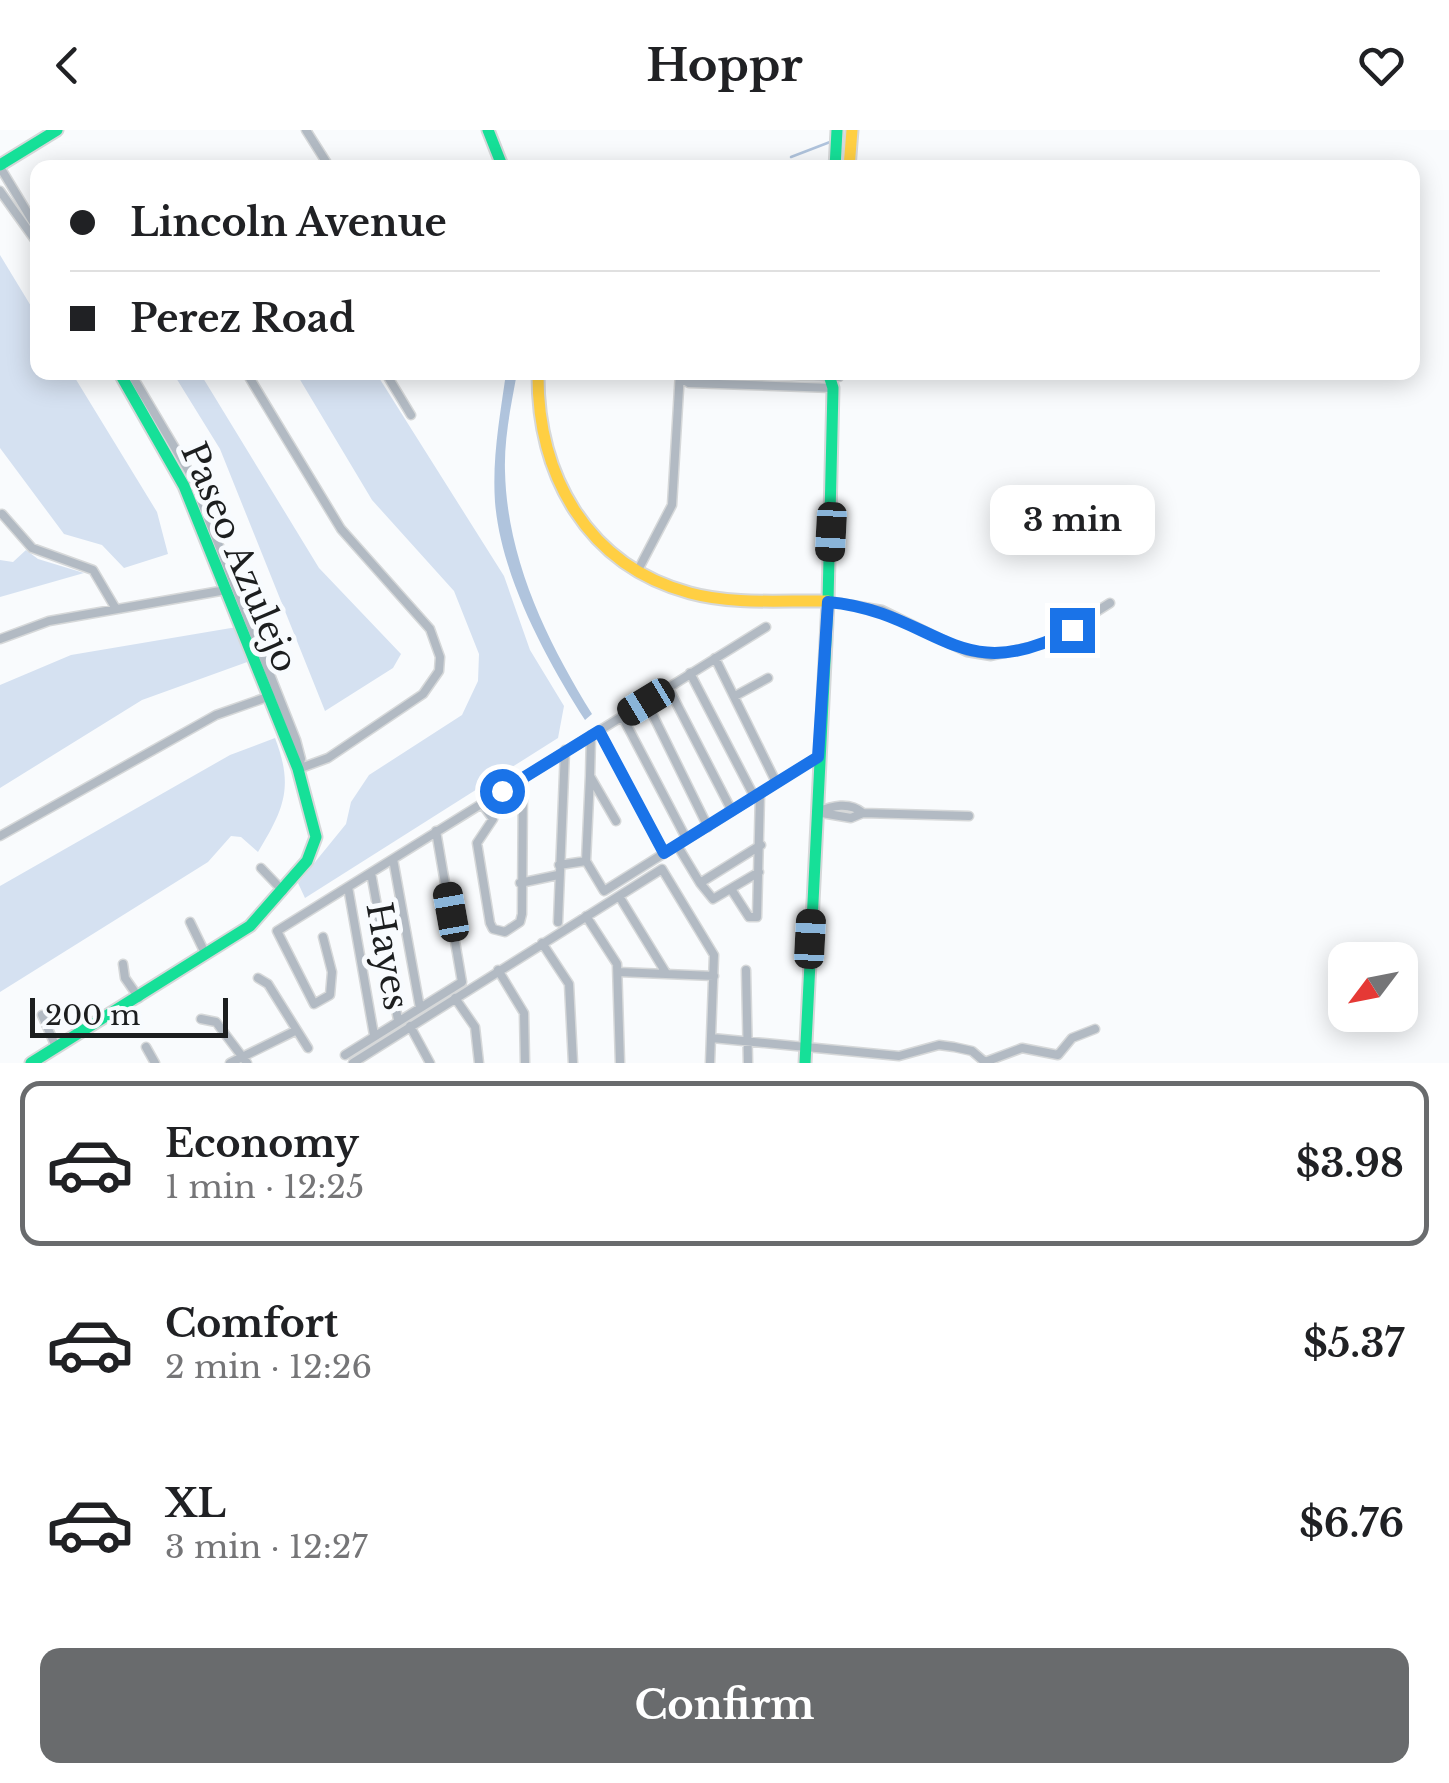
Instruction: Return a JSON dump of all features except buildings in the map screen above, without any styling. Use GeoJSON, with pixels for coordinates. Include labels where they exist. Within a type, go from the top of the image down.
{"type":"FeatureCollection","features":[{"type":"Feature","properties":{"kind":"main road"},"geometry":{"type":"LineString","coordinates":[[0,166],[57,130]]}},
{"type":"Feature","properties":{"kind":"main road"},"geometry":{"type":"LineString","coordinates":[[488,130],[500,160]]}},
{"type":"Feature","properties":{"kind":"main road"},"geometry":{"type":"LineString","coordinates":[[835,160],[837,130]]}},
{"type":"Feature","properties":{"kind":"main road"},"geometry":{"type":"LineString","coordinates":[[850,160],[852,130]]}},
{"type":"Feature","properties":{"kind":"main road","name":"Paseo Azulejo"},"geometry":{"type":"LineString","coordinates":[[129,380],[176,467],[231,589],[298,769],[316,838],[307,861],[283,891]]}},
{"type":"Feature","properties":{"kind":"main road"},"geometry":{"type":"LineString","coordinates":[[538,380],[540,435],[558,490],[597,543],[637,572],[691,593],[828,602]]}},
{"type":"Feature","properties":{"kind":"main road"},"geometry":{"type":"LineString","coordinates":[[805,1063],[828,602],[834,380]]}},
{"type":"Feature","properties":{"kind":"main road"},"geometry":{"type":"LineString","coordinates":[[31,1063],[250,926],[283,891]]}},
{"type":"Feature","properties":{"kind":"street"},"geometry":{"type":"LineString","coordinates":[[306,130],[325,160]]}},
{"type":"Feature","properties":{"kind":"street"},"geometry":{"type":"LineString","coordinates":[[0,166],[30,217]]}},
{"type":"Feature","properties":{"kind":"street"},"geometry":{"type":"LineString","coordinates":[[0,191],[30,233]]}},
{"type":"Feature","properties":{"kind":"street"},"geometry":{"type":"LineString","coordinates":[[251,380],[341,529],[430,629],[437,643],[439,670],[424,694],[338,752],[298,769]]}},
{"type":"Feature","properties":{"kind":"street"},"geometry":{"type":"LineString","coordinates":[[390,380],[411,415]]}},
{"type":"Feature","properties":{"kind":"street"},"geometry":{"type":"LineString","coordinates":[[637,572],[672,505],[682,380]]}},
{"type":"Feature","properties":{"kind":"street"},"geometry":{"type":"LineString","coordinates":[[687,380],[762,380]]}},
{"type":"Feature","properties":{"kind":"street"},"geometry":{"type":"LineString","coordinates":[[1,513],[32,548],[92,570],[116,609]]}},
{"type":"Feature","properties":{"kind":"street"},"geometry":{"type":"LineString","coordinates":[[0,639],[35,625],[231,589]]}},
{"type":"Feature","properties":{"kind":"street"},"geometry":{"type":"LineString","coordinates":[[828,602],[882,610],[967,652],[991,656],[1047,643],[1110,603]]}},
{"type":"Feature","properties":{"kind":"street"},"geometry":{"type":"LineString","coordinates":[[322,937],[332,986],[330,995],[314,1004],[277,931],[766,627]]}},
{"type":"Feature","properties":{"kind":"street"},"geometry":{"type":"LineString","coordinates":[[715,658],[776,782]]}},
{"type":"Feature","properties":{"kind":"street"},"geometry":{"type":"LineString","coordinates":[[690,674],[757,795],[757,917],[749,917],[731,889]]}},
{"type":"Feature","properties":{"kind":"street"},"geometry":{"type":"LineString","coordinates":[[734,696],[768,678]]}},
{"type":"Feature","properties":{"kind":"street"},"geometry":{"type":"LineString","coordinates":[[668,687],[732,811]]}},
{"type":"Feature","properties":{"kind":"street"},"geometry":{"type":"LineString","coordinates":[[0,836],[216,715],[273,695]]}},
{"type":"Feature","properties":{"kind":"street"},"geometry":{"type":"LineString","coordinates":[[646,702],[708,826]]}},
{"type":"Feature","properties":{"kind":"street"},"geometry":{"type":"LineString","coordinates":[[622,716],[686,838]]}},
{"type":"Feature","properties":{"kind":"street"},"geometry":{"type":"LineString","coordinates":[[595,733],[586,861],[604,891],[818,757]]}},
{"type":"Feature","properties":{"kind":"street"},"geometry":{"type":"LineString","coordinates":[[595,733],[664,853]]}},
{"type":"Feature","properties":{"kind":"street"},"geometry":{"type":"LineString","coordinates":[[558,922],[565,750]]}},
{"type":"Feature","properties":{"kind":"street"},"geometry":{"type":"LineString","coordinates":[[590,776],[616,821]]}},
{"type":"Feature","properties":{"kind":"street"},"geometry":{"type":"LineString","coordinates":[[482,804],[493,819],[476,844],[490,923],[499,932],[512,928],[522,914],[523,778]]}},
{"type":"Feature","properties":{"kind":"street"},"geometry":{"type":"LineString","coordinates":[[816,812],[833,806],[854,806],[864,813],[969,816]]}},
{"type":"Feature","properties":{"kind":"street"},"geometry":{"type":"LineString","coordinates":[[344,1055],[462,982],[436,831]]}},
{"type":"Feature","properties":{"kind":"street"},"geometry":{"type":"LineString","coordinates":[[676,845],[713,899],[759,872]]}},
{"type":"Feature","properties":{"kind":"street"},"geometry":{"type":"LineString","coordinates":[[700,883],[760,845]]}},
{"type":"Feature","properties":{"kind":"street"},"geometry":{"type":"LineString","coordinates":[[393,859],[420,1008]]}},
{"type":"Feature","properties":{"kind":"street"},"geometry":{"type":"LineString","coordinates":[[520,883],[586,861]]}},
{"type":"Feature","properties":{"kind":"street"},"geometry":{"type":"LineString","coordinates":[[260,868],[283,891]]}},
{"type":"Feature","properties":{"kind":"street"},"geometry":{"type":"LineString","coordinates":[[353,1063],[662,869],[714,955],[710,1063]]}},
{"type":"Feature","properties":{"kind":"street"},"geometry":{"type":"LineString","coordinates":[[371,873],[398,1020]]}},
{"type":"Feature","properties":{"kind":"street","name":"Hayes"},"geometry":{"type":"LineString","coordinates":[[348,887],[374,1035]]}},
{"type":"Feature","properties":{"kind":"street"},"geometry":{"type":"LineString","coordinates":[[618,896],[666,973]]}},
{"type":"Feature","properties":{"kind":"street"},"geometry":{"type":"LineString","coordinates":[[586,916],[618,972],[620,1063]]}},
{"type":"Feature","properties":{"kind":"street"},"geometry":{"type":"LineString","coordinates":[[190,922],[206,956]]}},
{"type":"Feature","properties":{"kind":"street"},"geometry":{"type":"LineString","coordinates":[[542,943],[569,984],[573,1063]]}},
{"type":"Feature","properties":{"kind":"street"},"geometry":{"type":"LineString","coordinates":[[123,964],[125,978],[139,998]]}},
{"type":"Feature","properties":{"kind":"street"},"geometry":{"type":"LineString","coordinates":[[498,970],[524,1013],[525,1063]]}},
{"type":"Feature","properties":{"kind":"street"},"geometry":{"type":"LineString","coordinates":[[746,970],[748,1063]]}},
{"type":"Feature","properties":{"kind":"street"},"geometry":{"type":"LineString","coordinates":[[618,972],[714,976]]}},
{"type":"Feature","properties":{"kind":"street"},"geometry":{"type":"LineString","coordinates":[[258,978],[268,984],[308,1048]]}},
{"type":"Feature","properties":{"kind":"street"},"geometry":{"type":"LineString","coordinates":[[456,998],[475,1026],[479,1063]]}},
{"type":"Feature","properties":{"kind":"street"},"geometry":{"type":"LineString","coordinates":[[42,1015],[56,1047]]}},
{"type":"Feature","properties":{"kind":"street"},"geometry":{"type":"LineString","coordinates":[[201,1019],[216,1022],[248,1063]]}},
{"type":"Feature","properties":{"kind":"street"},"geometry":{"type":"LineString","coordinates":[[410,1026],[430,1063]]}},
{"type":"Feature","properties":{"kind":"street"},"geometry":{"type":"LineString","coordinates":[[712,1038],[899,1056],[939,1046],[954,1047],[972,1052],[985,1062],[1022,1048],[1058,1055],[1072,1038],[1094,1029]]}},
{"type":"Feature","properties":{"kind":"street"},"geometry":{"type":"LineString","coordinates":[[230,1063],[295,1030]]}},
{"type":"Feature","properties":{"kind":"street"},"geometry":{"type":"LineString","coordinates":[[146,1047],[155,1063]]}},
{"type":"Feature","properties":{"kind":"shaded area"},"geometry":{"type":"Polygon","coordinates":[[[0,255],[30,304],[30,380],[76,380],[157,512],[168,554],[124,568],[102,545],[64,534],[0,448],[0,255]]]}},
{"type":"Feature","properties":{"kind":"shaded area"},"geometry":{"type":"Polygon","coordinates":[[[177,380],[204,380],[319,568],[401,654],[393,668],[325,711],[220,449],[177,380]]]}},
{"type":"Feature","properties":{"kind":"shaded area"},"geometry":{"type":"Polygon","coordinates":[[[300,380],[380,380],[504,576],[530,650],[564,706],[558,738],[305,898],[298,883],[346,824],[351,802],[369,775],[462,715],[478,681],[479,654],[454,591],[372,500],[300,380]]]}},
{"type":"Feature","properties":{"kind":"shaded area"},"geometry":{"type":"Polygon","coordinates":[[[505,380],[516,380],[505,459],[513,536],[545,628],[592,714],[585,720],[528,616],[506,559],[495,502],[497,437],[505,380]]]}},
{"type":"Feature","properties":{"kind":"shaded area"},"geometry":{"type":"Polygon","coordinates":[[[26,550],[38,559],[84,573],[0,597],[0,560],[13,562],[26,550]]]}},
{"type":"Feature","properties":{"kind":"shaded area"},"geometry":{"type":"Polygon","coordinates":[[[237,627],[250,661],[142,700],[0,788],[0,685],[71,655],[237,627]]]}},
{"type":"Feature","properties":{"kind":"shaded area"},"geometry":{"type":"Polygon","coordinates":[[[275,738],[285,784],[280,810],[258,852],[241,837],[231,836],[208,862],[0,992],[0,886],[230,755],[275,738]]]}},
{"type":"Feature","properties":{"kind":"waterway"},"geometry":{"type":"LineString","coordinates":[[791,157],[830,142]]}},
{"type":"Feature","properties":{"kind":"traffic: fast"},"geometry":{"type":"LineString","coordinates":[[0,165],[57,130]]}},
{"type":"Feature","properties":{"kind":"traffic: fast"},"geometry":{"type":"LineString","coordinates":[[488,130],[500,160]]}},
{"type":"Feature","properties":{"kind":"traffic: fast"},"geometry":{"type":"LineString","coordinates":[[835,160],[837,130]]}},
{"type":"Feature","properties":{"kind":"traffic: fast"},"geometry":{"type":"LineString","coordinates":[[31,1063],[250,926],[307,861],[316,837],[298,769],[184,486],[124,380]]}},
{"type":"Feature","properties":{"kind":"traffic: fast"},"geometry":{"type":"LineString","coordinates":[[805,1063],[828,601],[830,380]]}},
{"type":"Feature","properties":{"kind":"traffic: slow"},"geometry":{"type":"LineString","coordinates":[[850,160],[852,130]]}},
{"type":"Feature","properties":{"kind":"traffic: slow"},"geometry":{"type":"LineString","coordinates":[[538,380],[547,446],[558,479],[596,538],[622,561],[654,580],[707,597],[828,601]]}},
{"type":"Feature","properties":{"kind":"route"},"geometry":{"type":"LineString","coordinates":[[502,791],[599,731],[664,853],[818,757],[828,602],[882,610],[967,652],[991,656],[1015,654],[1072,630]]}}]}
